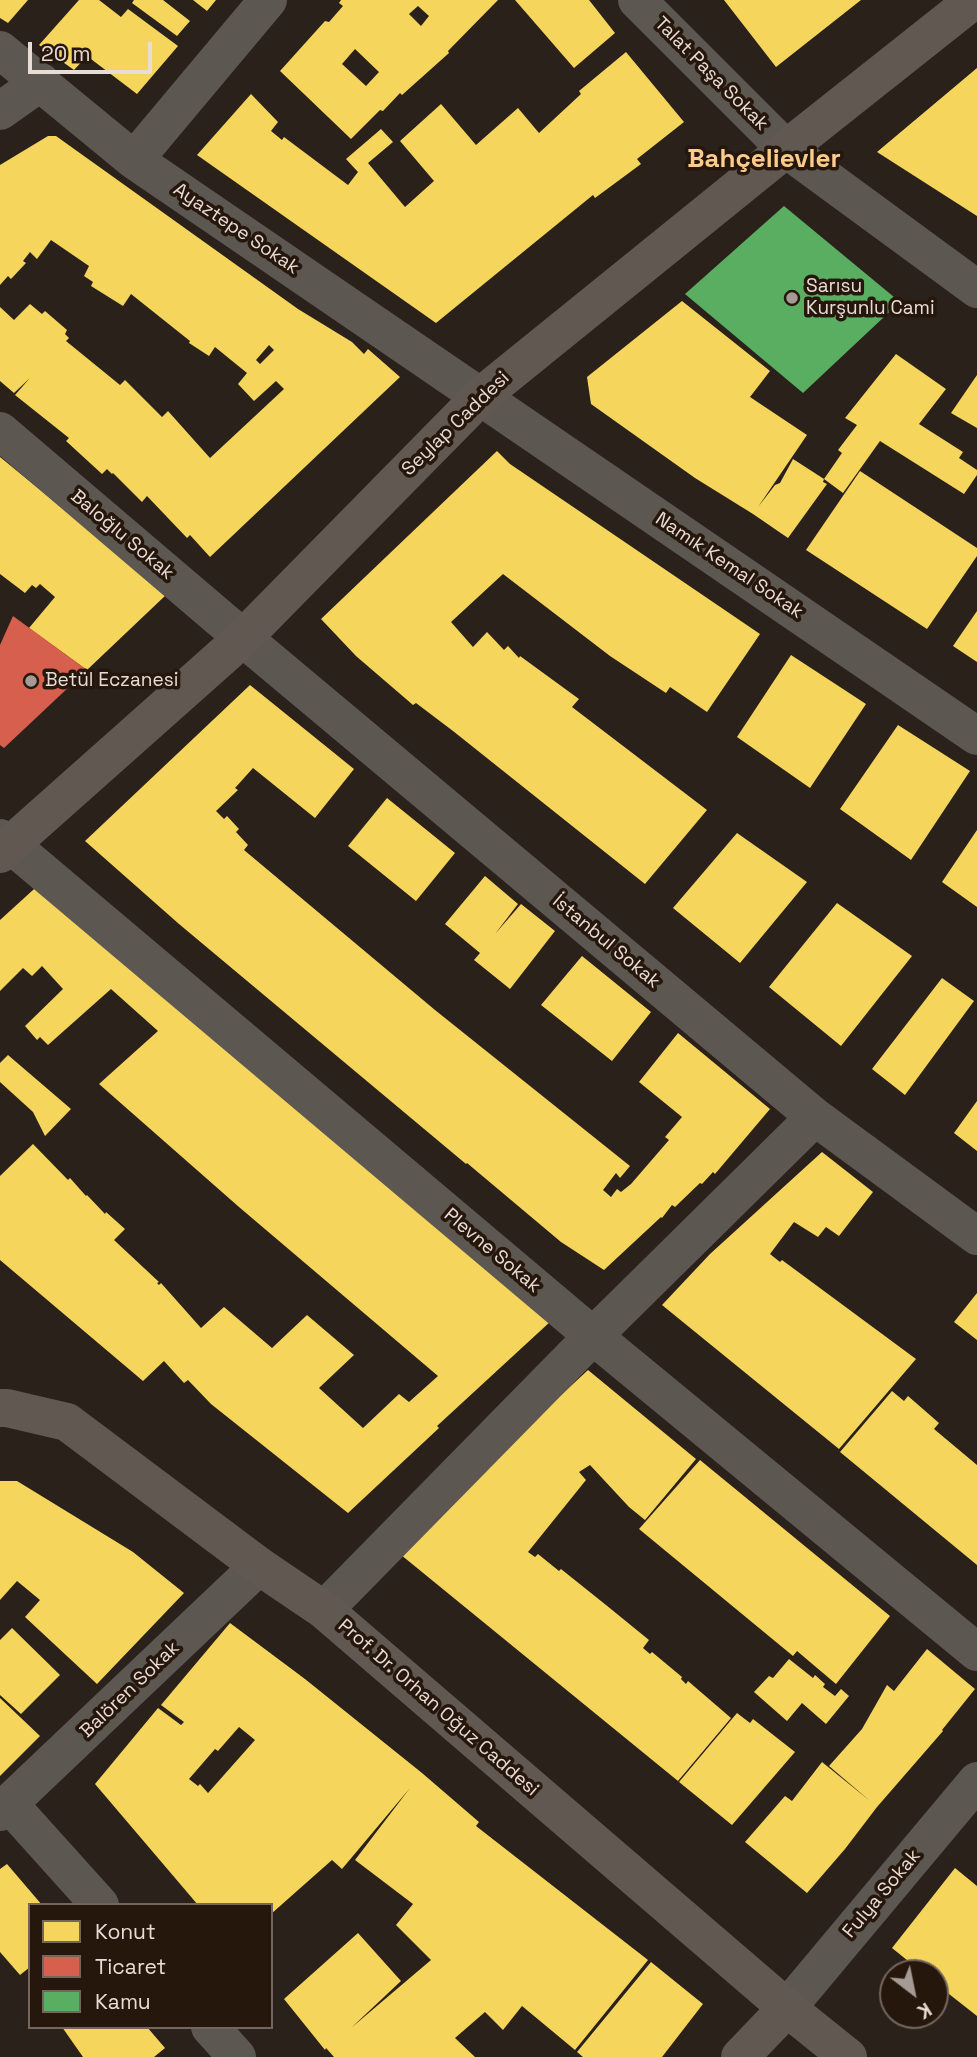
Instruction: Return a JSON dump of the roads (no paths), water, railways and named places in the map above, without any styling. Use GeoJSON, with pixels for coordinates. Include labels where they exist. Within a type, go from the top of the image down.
{"type":"FeatureCollection","features":[{"type":"Feature","properties":{"kind":"main road","name":"Seylap Caddesi"},"geometry":{"type":"LineString","coordinates":[[4,845],[243,638],[481,395],[974,0]]}},
{"type":"Feature","properties":{"kind":"main road","name":"Prof. Dr. Orhan Oğuz Caddesi"},"geometry":{"type":"LineString","coordinates":[[2,1406],[66,1422],[258,1566],[324,1610],[787,2008],[848,2057]]}},
{"type":"Feature","properties":{"kind":"main road"},"geometry":{"type":"LineString","coordinates":[[740,2057],[787,2008]]}},
{"type":"Feature","properties":{"kind":"street"},"geometry":{"type":"LineString","coordinates":[[134,160],[268,0]]}},
{"type":"Feature","properties":{"kind":"street","name":"Talat Paşa Sokak"},"geometry":{"type":"LineString","coordinates":[[637,0],[786,149],[977,289]]}},
{"type":"Feature","properties":{"kind":"street","name":"Ayaztepe Sokak"},"geometry":{"type":"LineString","coordinates":[[0,50],[134,160],[481,395]]}},
{"type":"Feature","properties":{"kind":"street"},"geometry":{"type":"LineString","coordinates":[[0,111],[41,82]]}},
{"type":"Feature","properties":{"kind":"street","name":"Namık Kemal Sokak"},"geometry":{"type":"LineString","coordinates":[[481,395],[977,736]]}},
{"type":"Feature","properties":{"kind":"street","name":"Baloğlu Sokak"},"geometry":{"type":"LineString","coordinates":[[0,431],[243,638]]}},
{"type":"Feature","properties":{"kind":"street","name":"İstanbul Sokak"},"geometry":{"type":"LineString","coordinates":[[243,638],[815,1117],[977,1236]]}},
{"type":"Feature","properties":{"kind":"street","name":"Plevne Sokak"},"geometry":{"type":"LineString","coordinates":[[4,845],[977,1652]]}},
{"type":"Feature","properties":{"kind":"street"},"geometry":{"type":"LineString","coordinates":[[324,1610],[593,1336],[815,1117]]}},
{"type":"Feature","properties":{"kind":"street","name":"Balören Sokak"},"geometry":{"type":"LineString","coordinates":[[5,1809],[258,1566]]}},
{"type":"Feature","properties":{"kind":"street","name":"Fulya Sokak"},"geometry":{"type":"LineString","coordinates":[[787,2008],[977,1781]]}},
{"type":"Feature","properties":{"kind":"street"},"geometry":{"type":"LineString","coordinates":[[5,1809],[98,1903]]}},
{"type":"Feature","properties":{"kind":"street"},"geometry":{"type":"LineString","coordinates":[[212,2029],[237,2057]]}},
{"type":"Feature","properties":{"kind":"place","name":"Sarısu Kurşunlu Cami"},"geometry":{"type":"Point","coordinates":[792,298]}},
{"type":"Feature","properties":{"kind":"place","name":"Betül Eczanesi"},"geometry":{"type":"Point","coordinates":[31,681]}},
{"type":"Feature","properties":{"kind":"district","name":"Bahçelievler"},"geometry":{"type":"Point","coordinates":[764,160]}}]}
